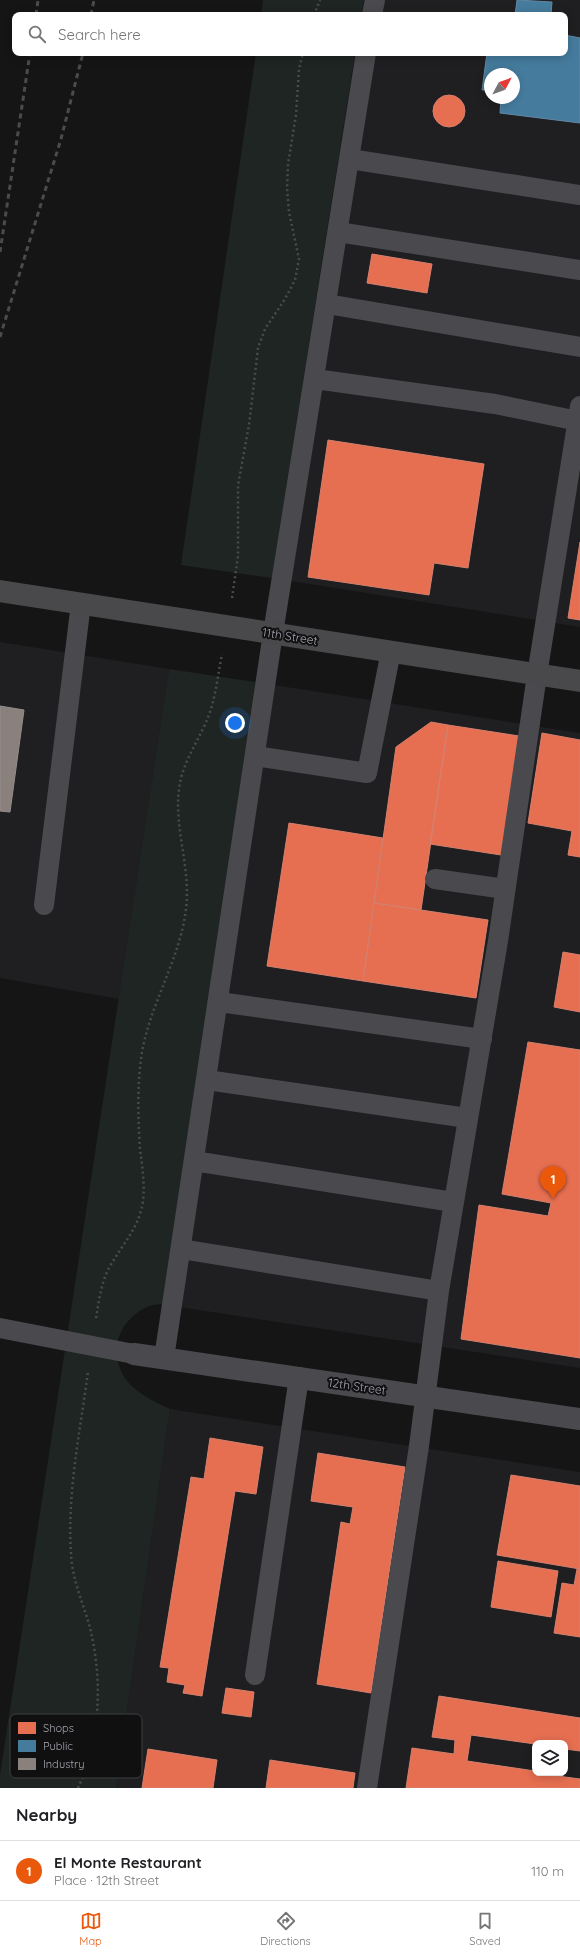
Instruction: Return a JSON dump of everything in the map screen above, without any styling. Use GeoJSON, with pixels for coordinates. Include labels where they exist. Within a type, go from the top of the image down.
{"type":"FeatureCollection","features":[{"type":"Feature","properties":{"kind":"main road","name":"11th Street"},"geometry":{"type":"LineString","coordinates":[[0,591],[580,681]]}},
{"type":"Feature","properties":{"kind":"street","name":"12th Street"},"geometry":{"type":"LineString","coordinates":[[134,1354],[580,1419]]}},
{"type":"Feature","properties":{"kind":"lane"},"geometry":{"type":"LineString","coordinates":[[372,12],[374,0]]}},
{"type":"Feature","properties":{"kind":"lane"},"geometry":{"type":"LineString","coordinates":[[164,1358],[182,1249],[273,633],[315,379],[366,56]]}},
{"type":"Feature","properties":{"kind":"lane"},"geometry":{"type":"LineString","coordinates":[[350,159],[580,195]]}},
{"type":"Feature","properties":{"kind":"lane"},"geometry":{"type":"LineString","coordinates":[[338,232],[580,270]]}},
{"type":"Feature","properties":{"kind":"lane"},"geometry":{"type":"LineString","coordinates":[[327,304],[580,346]]}},
{"type":"Feature","properties":{"kind":"lane"},"geometry":{"type":"LineString","coordinates":[[315,379],[495,404],[579,413],[537,675],[482,1039],[467,1118],[439,1291],[426,1396],[367,1788]]}},
{"type":"Feature","properties":{"kind":"lane"},"geometry":{"type":"LineString","coordinates":[[44,905],[81,603]]}},
{"type":"Feature","properties":{"kind":"lane"},"geometry":{"type":"LineString","coordinates":[[255,756],[367,773],[390,651]]}},
{"type":"Feature","properties":{"kind":"lane"},"geometry":{"type":"LineString","coordinates":[[435,879],[505,889]]}},
{"type":"Feature","properties":{"kind":"lane"},"geometry":{"type":"LineString","coordinates":[[219,1002],[482,1039]]}},
{"type":"Feature","properties":{"kind":"lane"},"geometry":{"type":"LineString","coordinates":[[207,1080],[467,1118]]}},
{"type":"Feature","properties":{"kind":"lane"},"geometry":{"type":"LineString","coordinates":[[194,1161],[453,1202]]}},
{"type":"Feature","properties":{"kind":"lane"},"geometry":{"type":"LineString","coordinates":[[182,1249],[439,1291]]}},
{"type":"Feature","properties":{"kind":"lane"},"geometry":{"type":"LineString","coordinates":[[0,1328],[134,1354]]}},
{"type":"Feature","properties":{"kind":"lane"},"geometry":{"type":"LineString","coordinates":[[256,1675],[299,1378]]}},
{"type":"Feature","properties":{"kind":"path"},"geometry":{"type":"LineString","coordinates":[[315,12],[320,0]]}},
{"type":"Feature","properties":{"kind":"path"},"geometry":{"type":"LineString","coordinates":[[96,1714],[98,1693],[95,1654],[89,1625],[78,1592],[71,1556],[69,1523],[92,1346],[102,1283],[109,1268],[133,1233],[140,1217],[143,1200],[139,1118],[142,1053],[148,1023],[168,974],[181,935],[186,909],[188,878],[178,807],[179,787],[183,770],[208,716],[214,695],[227,626],[238,556],[238,485],[249,425],[258,348],[265,329],[285,299],[295,280],[299,259],[289,212],[287,188],[288,164],[296,115],[299,69],[302,56]]}},
{"type":"Feature","properties":{"kind":"path"},"geometry":{"type":"LineString","coordinates":[[78,1788],[82,1778]]}},
{"type":"Feature","properties":{"kind":"shaded area"},"geometry":{"type":"Polygon","coordinates":[[[263,0],[364,0],[362,12],[261,12],[263,0]]]}},
{"type":"Feature","properties":{"kind":"shaded area"},"geometry":{"type":"Polygon","coordinates":[[[364,0],[580,0],[580,627],[272,578],[355,56],[568,56],[568,12],[362,12],[364,0]]]}},
{"type":"Feature","properties":{"kind":"shaded area"},"geometry":{"type":"Polygon","coordinates":[[[256,56],[355,56],[272,578],[181,565],[256,56]]]}},
{"type":"Feature","properties":{"kind":"shaded area"},"geometry":{"type":"Polygon","coordinates":[[[0,642],[169,669],[119,999],[0,978],[0,642]]]}},
{"type":"Feature","properties":{"kind":"shaded area"},"geometry":{"type":"Polygon","coordinates":[[[169,669],[255,682],[166,1305],[153,1305],[137,1313],[124,1327],[117,1344],[118,1363],[126,1379],[143,1395],[170,1409],[127,1714],[10,1714],[10,1778],[117,1778],[116,1788],[0,1788],[0,1775],[169,669]]]}},
{"type":"Feature","properties":{"kind":"shaded area"},"geometry":{"type":"Polygon","coordinates":[[[255,682],[580,733],[580,1368],[166,1305],[255,682]]]}},
{"type":"Feature","properties":{"kind":"shaded area"},"geometry":{"type":"Polygon","coordinates":[[[170,1409],[580,1472],[580,1788],[116,1788],[117,1778],[142,1778],[142,1714],[127,1714],[170,1409]]]}},
{"type":"Feature","properties":{"kind":"building: Shops"},"geometry":{"type":"Polygon","coordinates":[[[446,95],[452,95],[462,102],[465,111],[464,117],[458,124],[452,127],[446,127],[436,120],[433,114],[433,108],[440,98],[446,95]]]}},
{"type":"Feature","properties":{"kind":"building: Shops"},"geometry":{"type":"Polygon","coordinates":[[[372,254],[432,264],[427,293],[367,283],[372,254]]]}},
{"type":"Feature","properties":{"kind":"building: Shops"},"geometry":{"type":"Polygon","coordinates":[[[328,440],[484,464],[468,568],[434,563],[429,595],[308,577],[328,440]]]}},
{"type":"Feature","properties":{"kind":"building: Shops"},"geometry":{"type":"Polygon","coordinates":[[[580,542],[580,620],[568,618],[580,542]]]}},
{"type":"Feature","properties":{"kind":"building: Shops"},"geometry":{"type":"Polygon","coordinates":[[[431,722],[448,725],[421,910],[374,903],[396,747],[431,722]]]}},
{"type":"Feature","properties":{"kind":"building: Shops"},"geometry":{"type":"Polygon","coordinates":[[[448,725],[519,736],[501,855],[430,844],[448,725]]]}},
{"type":"Feature","properties":{"kind":"building: Shops"},"geometry":{"type":"Polygon","coordinates":[[[542,733],[580,740],[580,857],[568,855],[572,831],[528,823],[542,733]]]}},
{"type":"Feature","properties":{"kind":"building: Shops"},"geometry":{"type":"Polygon","coordinates":[[[289,823],[383,838],[363,981],[267,966],[289,823]]]}},
{"type":"Feature","properties":{"kind":"building: Shops"},"geometry":{"type":"Polygon","coordinates":[[[374,903],[488,920],[476,998],[363,981],[374,903]]]}},
{"type":"Feature","properties":{"kind":"building: Shops"},"geometry":{"type":"Polygon","coordinates":[[[563,952],[580,955],[580,1012],[554,1007],[563,952]]]}},
{"type":"Feature","properties":{"kind":"building: Shops"},"geometry":{"type":"Polygon","coordinates":[[[528,1042],[580,1050],[580,1358],[461,1339],[479,1205],[548,1216],[551,1203],[502,1194],[528,1042]]]}},
{"type":"Feature","properties":{"kind":"building: Shops"},"geometry":{"type":"Polygon","coordinates":[[[210,1438],[263,1447],[256,1494],[235,1491],[202,1696],[183,1693],[185,1685],[167,1682],[169,1668],[160,1667],[191,1477],[204,1479],[210,1438]]]}},
{"type":"Feature","properties":{"kind":"building: Shops"},"geometry":{"type":"Polygon","coordinates":[[[318,1453],[405,1467],[371,1693],[317,1684],[341,1522],[350,1524],[353,1507],[311,1501],[318,1453]]]}},
{"type":"Feature","properties":{"kind":"building: Shops"},"geometry":{"type":"Polygon","coordinates":[[[511,1475],[580,1486],[580,1569],[497,1555],[511,1475]]]}},
{"type":"Feature","properties":{"kind":"building: Shops"},"geometry":{"type":"Polygon","coordinates":[[[498,1561],[558,1571],[551,1617],[491,1607],[498,1561]]]}},
{"type":"Feature","properties":{"kind":"building: Shops"},"geometry":{"type":"Polygon","coordinates":[[[577,1569],[580,1569],[580,1637],[554,1633],[562,1583],[574,1585],[577,1569]]]}},
{"type":"Feature","properties":{"kind":"building: Shops"},"geometry":{"type":"Polygon","coordinates":[[[226,1688],[254,1692],[251,1717],[222,1713],[226,1688]]]}},
{"type":"Feature","properties":{"kind":"building: Shops"},"geometry":{"type":"Polygon","coordinates":[[[439,1696],[580,1718],[580,1751],[568,1749],[568,1740],[532,1740],[532,1744],[471,1735],[467,1761],[532,1771],[532,1776],[558,1776],[580,1779],[580,1788],[406,1788],[412,1748],[454,1754],[455,1740],[432,1737],[439,1696]]]}},
{"type":"Feature","properties":{"kind":"building: Shops"},"geometry":{"type":"Polygon","coordinates":[[[148,1749],[217,1760],[213,1788],[142,1788],[148,1749]]]}},
{"type":"Feature","properties":{"kind":"building: Shops"},"geometry":{"type":"Polygon","coordinates":[[[270,1760],[355,1773],[353,1788],[266,1788],[270,1760]]]}},
{"type":"Feature","properties":{"kind":"building: Public"},"geometry":{"type":"Polygon","coordinates":[[[517,0],[552,2],[551,12],[515,12],[517,0]]]}},
{"type":"Feature","properties":{"kind":"building: Public"},"geometry":{"type":"Polygon","coordinates":[[[568,36],[580,38],[580,123],[500,113],[501,104],[520,104],[520,68],[485,68],[487,56],[568,56],[568,36]]]}},
{"type":"Feature","properties":{"kind":"building: Public"},"geometry":{"type":"Polygon","coordinates":[[[484,75],[484,90],[482,90],[484,75]]]}},
{"type":"Feature","properties":{"kind":"building: Industry"},"geometry":{"type":"Polygon","coordinates":[[[0,706],[24,710],[10,812],[0,811],[0,706]]]}},
{"type":"Feature","properties":{"kind":"railway"},"geometry":{"type":"LineString","coordinates":[[36,12],[38,0]]}},
{"type":"Feature","properties":{"kind":"railway"},"geometry":{"type":"LineString","coordinates":[[92,12],[94,0]]}},
{"type":"Feature","properties":{"kind":"railway"},"geometry":{"type":"LineString","coordinates":[[0,252],[30,56]]}},
{"type":"Feature","properties":{"kind":"railway"},"geometry":{"type":"LineString","coordinates":[[0,337],[61,139],[82,56]]}},
{"type":"Feature","properties":{"kind":"place","name":"El Monte Restaurant"},"geometry":{"type":"Point","coordinates":[553,1199]}}]}
